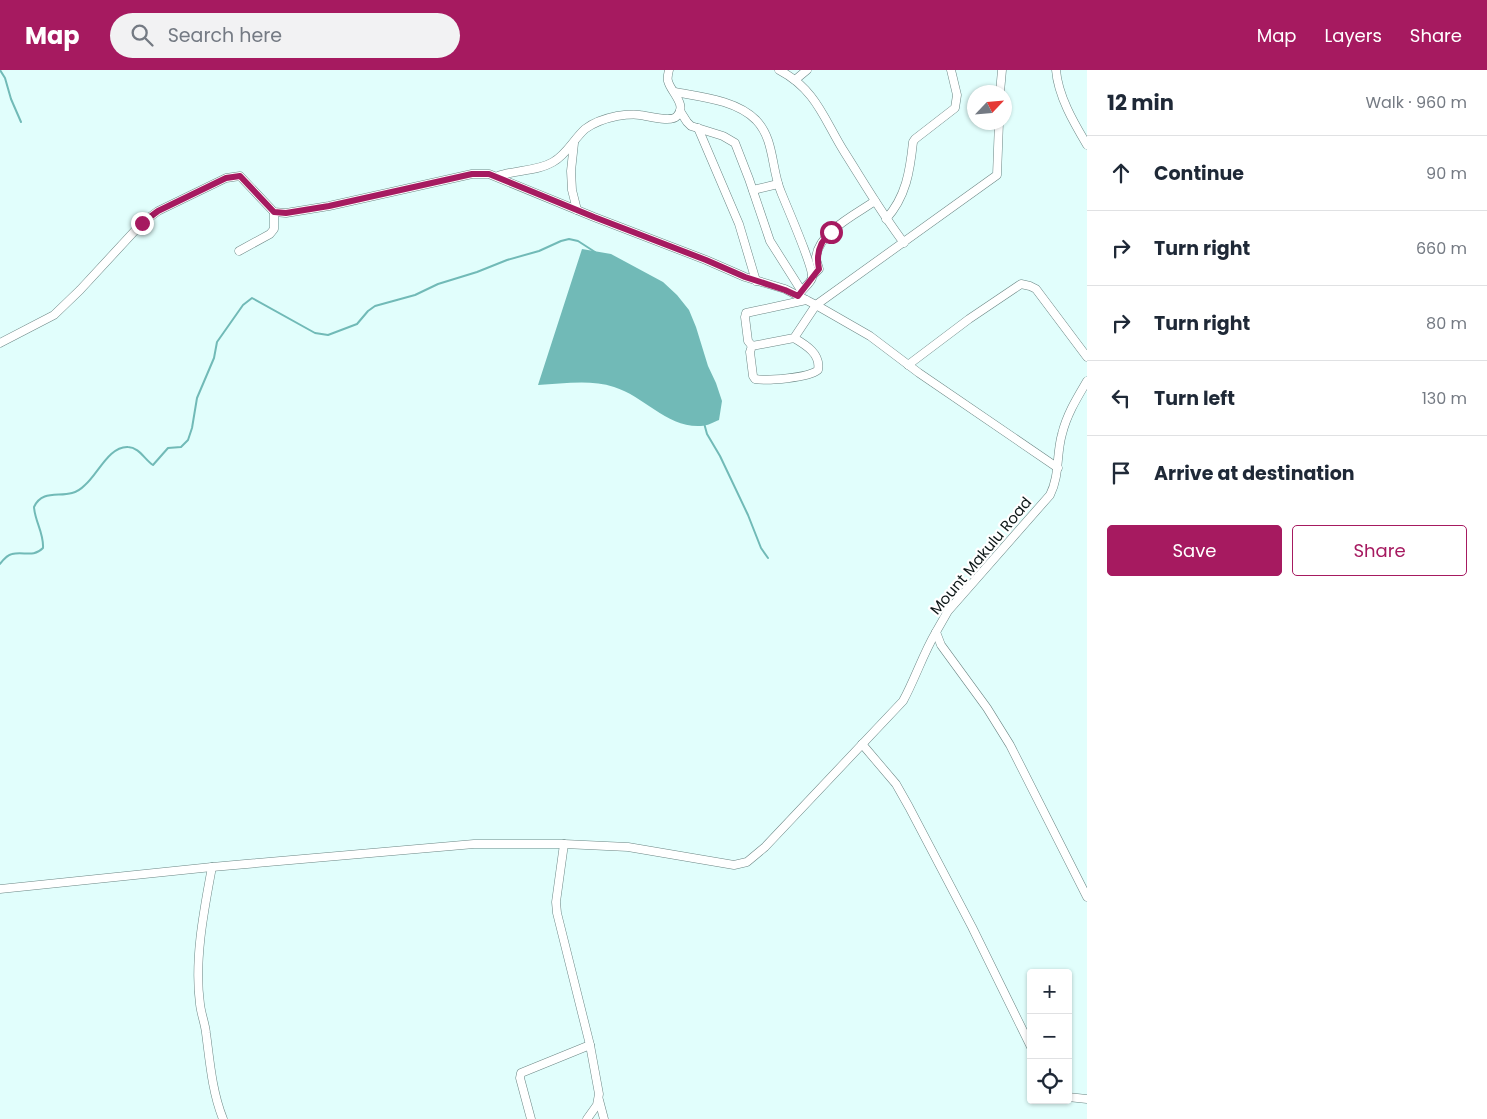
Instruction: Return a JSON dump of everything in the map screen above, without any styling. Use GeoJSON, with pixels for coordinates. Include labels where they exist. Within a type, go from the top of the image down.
{"type":"FeatureCollection","features":[{"type":"Feature","properties":{"kind":"street"},"geometry":{"type":"LineString","coordinates":[[669,70],[668,81],[677,94],[680,116],[689,124],[724,136],[735,143],[770,241],[799,293],[806,300],[870,336],[908,365],[1058,468]]}},
{"type":"Feature","properties":{"kind":"street"},"geometry":{"type":"LineString","coordinates":[[779,70],[795,80],[823,112],[844,152],[904,243]]}},
{"type":"Feature","properties":{"kind":"street"},"geometry":{"type":"LineString","coordinates":[[795,80],[807,70]]}},
{"type":"Feature","properties":{"kind":"street"},"geometry":{"type":"LineString","coordinates":[[886,218],[898,204],[904,191],[911,166],[913,142],[930,126],[955,108],[957,95],[951,70]]}},
{"type":"Feature","properties":{"kind":"street"},"geometry":{"type":"LineString","coordinates":[[1001,85],[1002,70]]}},
{"type":"Feature","properties":{"kind":"street"},"geometry":{"type":"LineString","coordinates":[[1056,70],[1063,98],[1087,145]]}},
{"type":"Feature","properties":{"kind":"street"},"geometry":{"type":"LineString","coordinates":[[677,94],[709,98],[744,111],[755,119],[767,136],[778,184],[807,258],[812,276]]}},
{"type":"Feature","properties":{"kind":"street"},"geometry":{"type":"LineString","coordinates":[[498,176],[509,172],[546,166],[562,156],[586,128],[607,119],[639,115],[670,119],[680,116]]}},
{"type":"Feature","properties":{"kind":"street"},"geometry":{"type":"LineString","coordinates":[[698,128],[739,224],[756,282]]}},
{"type":"Feature","properties":{"kind":"street"},"geometry":{"type":"LineString","coordinates":[[794,338],[816,305],[997,175],[999,130]]}},
{"type":"Feature","properties":{"kind":"street"},"geometry":{"type":"LineString","coordinates":[[574,143],[571,172],[576,210]]}},
{"type":"Feature","properties":{"kind":"street"},"geometry":{"type":"LineString","coordinates":[[0,343],[54,315],[80,290],[142,223],[158,211],[226,178],[240,176],[274,212],[286,213],[329,206],[472,174],[489,174],[498,176],[576,210],[664,243],[756,282],[799,293]]}},
{"type":"Feature","properties":{"kind":"street"},"geometry":{"type":"LineString","coordinates":[[753,190],[778,184]]}},
{"type":"Feature","properties":{"kind":"street"},"geometry":{"type":"LineString","coordinates":[[799,293],[819,269],[816,258],[822,240],[875,201]]}},
{"type":"Feature","properties":{"kind":"street"},"geometry":{"type":"LineString","coordinates":[[239,251],[270,234],[274,229],[274,212]]}},
{"type":"Feature","properties":{"kind":"street"},"geometry":{"type":"LineString","coordinates":[[908,365],[969,319],[1021,284],[1036,289],[1087,357]]}},
{"type":"Feature","properties":{"kind":"street"},"geometry":{"type":"LineString","coordinates":[[752,346],[748,341],[746,313],[806,300]]}},
{"type":"Feature","properties":{"kind":"street"},"geometry":{"type":"LineString","coordinates":[[794,338],[808,347],[817,357],[819,368],[808,375],[756,380],[753,376],[750,352],[752,346],[794,338]]}},
{"type":"Feature","properties":{"kind":"street","name":"Mount Makulu Road"},"geometry":{"type":"LineString","coordinates":[[1087,381],[1074,403],[1061,435],[1058,468],[1050,495],[948,611],[936,632],[941,645],[1007,739],[1087,897]]}},
{"type":"Feature","properties":{"kind":"street"},"geometry":{"type":"LineString","coordinates":[[0,890],[212,867],[474,844],[564,844],[628,847],[734,865],[747,862],[765,847],[903,701],[926,648],[936,632]]}},
{"type":"Feature","properties":{"kind":"street"},"geometry":{"type":"LineString","coordinates":[[862,744],[896,784],[909,807],[972,927],[1027,1040]]}},
{"type":"Feature","properties":{"kind":"street"},"geometry":{"type":"LineString","coordinates":[[564,844],[556,902],[557,913],[590,1045],[604,1119]]}},
{"type":"Feature","properties":{"kind":"street"},"geometry":{"type":"LineString","coordinates":[[212,867],[204,916],[198,985],[206,1029],[212,1085],[224,1119]]}},
{"type":"Feature","properties":{"kind":"street"},"geometry":{"type":"LineString","coordinates":[[531,1119],[520,1078],[521,1073],[590,1045]]}},
{"type":"Feature","properties":{"kind":"street"},"geometry":{"type":"LineString","coordinates":[[1072,1097],[1087,1099]]}},
{"type":"Feature","properties":{"kind":"street"},"geometry":{"type":"LineString","coordinates":[[587,1119],[599,1100]]}},
{"type":"Feature","properties":{"kind":"water"},"geometry":{"type":"Polygon","coordinates":[[[582,249],[611,254],[663,282],[677,295],[689,310],[708,366],[716,383],[722,401],[719,420],[701,426],[677,422],[625,391],[595,383],[538,385],[582,249]]]}},
{"type":"Feature","properties":{"kind":"waterway"},"geometry":{"type":"LineString","coordinates":[[0,70],[5,78],[11,99],[21,122]]}},
{"type":"Feature","properties":{"kind":"waterway"},"geometry":{"type":"LineString","coordinates":[[0,564],[10,555],[16,553],[32,554],[43,548],[34,507],[41,498],[76,492],[90,480],[109,456],[121,448],[128,447],[139,451],[153,465],[168,448],[181,447],[188,440],[197,398],[214,358],[217,342],[243,305],[252,298],[315,333],[328,335],[357,324],[375,306],[415,295],[438,284],[539,251],[561,241],[569,239],[578,241],[595,252]]}},
{"type":"Feature","properties":{"kind":"waterway"},"geometry":{"type":"LineString","coordinates":[[704,423],[707,434],[720,456],[748,515],[761,548],[768,558]]}},
{"type":"Feature","properties":{"kind":"route"},"geometry":{"type":"LineString","coordinates":[[142,223],[158,211],[226,178],[234,176],[240,176],[274,212],[286,213],[329,206],[472,174],[489,174],[664,243],[756,282],[785,290],[798,296],[819,269],[816,258],[822,240],[831,232]]}}]}
